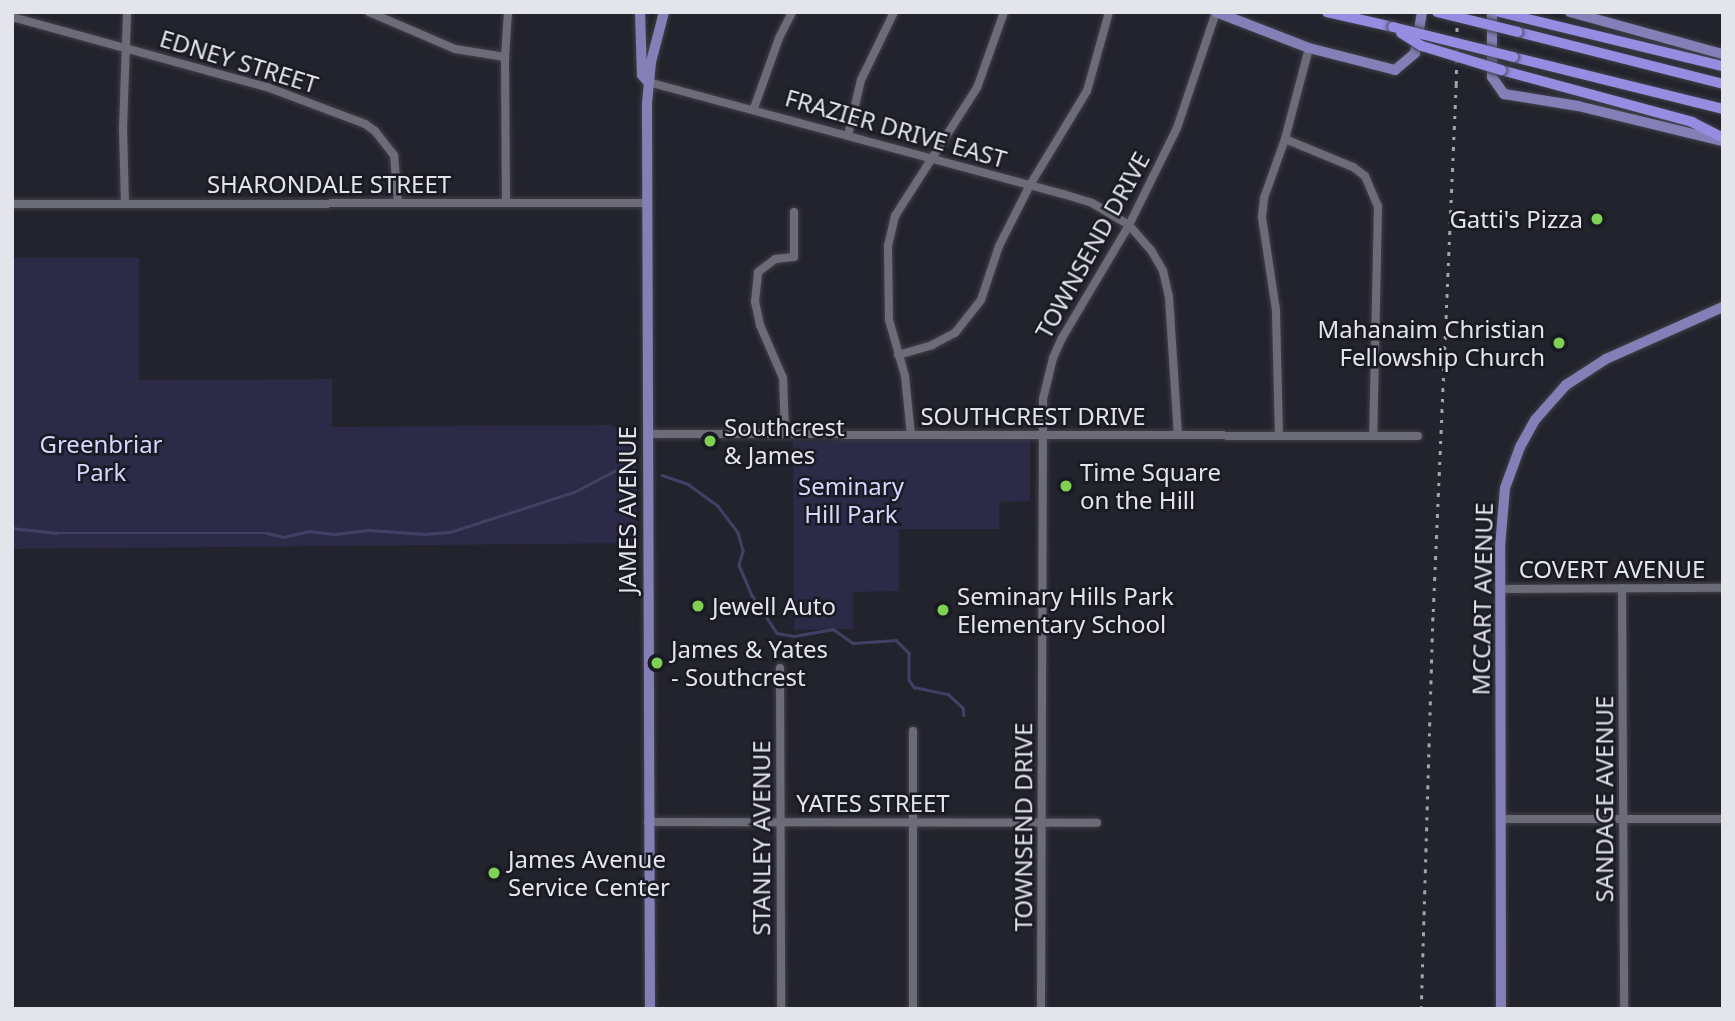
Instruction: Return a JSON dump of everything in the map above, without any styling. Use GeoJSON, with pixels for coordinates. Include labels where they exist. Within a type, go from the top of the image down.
{"type":"FeatureCollection","features":[{"type":"Feature","properties":{"kind":"highway"},"geometry":{"type":"LineString","coordinates":[[1327,12],[1723,109]]}},
{"type":"Feature","properties":{"kind":"highway"},"geometry":{"type":"LineString","coordinates":[[1437,12],[1723,84]]}},
{"type":"Feature","properties":{"kind":"highway"},"geometry":{"type":"LineString","coordinates":[[1499,12],[1723,66]]}},
{"type":"Feature","properties":{"kind":"highway"},"geometry":{"type":"LineString","coordinates":[[1393,27],[1422,46],[1692,122],[1723,139]]}},
{"type":"Feature","properties":{"kind":"main road"},"geometry":{"type":"LineString","coordinates":[[640,12],[642,75],[648,82]]}},
{"type":"Feature","properties":{"kind":"main road","name":"JAMES AVENUE"},"geometry":{"type":"LineString","coordinates":[[650,1009],[646,203],[648,82],[664,12]]}},
{"type":"Feature","properties":{"kind":"main road"},"geometry":{"type":"LineString","coordinates":[[1216,12],[1309,48],[1395,70],[1415,53],[1422,12]]}},
{"type":"Feature","properties":{"kind":"main road"},"geometry":{"type":"LineString","coordinates":[[1492,12],[1492,77],[1504,94],[1578,106],[1723,139]]}},
{"type":"Feature","properties":{"kind":"main road"},"geometry":{"type":"LineString","coordinates":[[1570,12],[1723,54]]}},
{"type":"Feature","properties":{"kind":"main road","name":"MCCART AVENUE"},"geometry":{"type":"LineString","coordinates":[[1501,1009],[1501,526],[1505,488],[1535,419],[1552,398],[1582,373],[1606,359],[1723,307]]}},
{"type":"Feature","properties":{"kind":"street"},"geometry":{"type":"LineString","coordinates":[[125,204],[124,46],[127,12]]}},
{"type":"Feature","properties":{"kind":"street"},"geometry":{"type":"LineString","coordinates":[[369,12],[454,50],[505,57]]}},
{"type":"Feature","properties":{"kind":"street"},"geometry":{"type":"LineString","coordinates":[[506,203],[505,57],[509,12]]}},
{"type":"Feature","properties":{"kind":"street"},"geometry":{"type":"LineString","coordinates":[[754,108],[779,38],[792,12]]}},
{"type":"Feature","properties":{"kind":"street"},"geometry":{"type":"LineString","coordinates":[[848,135],[860,80],[894,12]]}},
{"type":"Feature","properties":{"kind":"street"},"geometry":{"type":"LineString","coordinates":[[911,435],[905,376],[889,320],[888,246],[895,216],[977,88],[1004,12]]}},
{"type":"Feature","properties":{"kind":"street"},"geometry":{"type":"LineString","coordinates":[[898,355],[932,345],[955,333],[981,300],[999,246],[1030,185],[1087,91],[1110,12]]}},
{"type":"Feature","properties":{"kind":"street","name":"TOWNSEND DRIVE"},"geometry":{"type":"LineString","coordinates":[[1041,1009],[1043,399],[1053,358],[1129,225],[1177,128],[1216,12]]}},
{"type":"Feature","properties":{"kind":"street","name":"EDNEY STREET"},"geometry":{"type":"LineString","coordinates":[[12,18],[124,46],[267,87],[365,124],[375,131],[394,155],[398,203]]}},
{"type":"Feature","properties":{"kind":"street"},"geometry":{"type":"LineString","coordinates":[[1279,436],[1276,310],[1262,218],[1264,198],[1285,139],[1309,48]]}},
{"type":"Feature","properties":{"kind":"street","name":"FRAZIER DRIVE EAST"},"geometry":{"type":"LineString","coordinates":[[648,82],[754,108],[1092,203],[1129,225],[1151,250],[1163,271],[1169,297],[1178,436]]}},
{"type":"Feature","properties":{"kind":"street"},"geometry":{"type":"LineString","coordinates":[[1285,139],[1353,167],[1365,176],[1378,206],[1373,436]]}},
{"type":"Feature","properties":{"kind":"street","name":"SHARONDALE STREET"},"geometry":{"type":"LineString","coordinates":[[12,204],[646,203]]}},
{"type":"Feature","properties":{"kind":"street"},"geometry":{"type":"LineString","coordinates":[[785,434],[783,378],[760,324],[755,302],[758,272],[775,259],[794,257],[794,212]]}},
{"type":"Feature","properties":{"kind":"street","name":"SOUTHCREST DRIVE"},"geometry":{"type":"LineString","coordinates":[[647,434],[1418,436]]}},
{"type":"Feature","properties":{"kind":"street","name":"SANDAGE AVENUE"},"geometry":{"type":"LineString","coordinates":[[1622,588],[1624,1009]]}},
{"type":"Feature","properties":{"kind":"street","name":"COVERT AVENUE"},"geometry":{"type":"LineString","coordinates":[[1501,589],[1723,588]]}},
{"type":"Feature","properties":{"kind":"street","name":"STANLEY AVENUE"},"geometry":{"type":"LineString","coordinates":[[780,668],[781,1009]]}},
{"type":"Feature","properties":{"kind":"street"},"geometry":{"type":"LineString","coordinates":[[913,731],[913,1009]]}},
{"type":"Feature","properties":{"kind":"street"},"geometry":{"type":"LineString","coordinates":[[1501,819],[1723,819]]}},
{"type":"Feature","properties":{"kind":"street","name":"YATES STREET"},"geometry":{"type":"LineString","coordinates":[[649,822],[1097,822]]}},
{"type":"Feature","properties":{"kind":"green space","name":"Greenbriar Park"},"geometry":{"type":"Polygon","coordinates":[[[12,258],[139,258],[139,380],[332,379],[332,427],[612,425],[636,444],[637,543],[12,549],[12,258]]]}},
{"type":"Feature","properties":{"kind":"green space","name":"Seminary Hill Park"},"geometry":{"type":"Polygon","coordinates":[[[1030,439],[1030,501],[999,502],[999,529],[899,529],[899,591],[853,592],[853,629],[794,630],[793,441],[1030,439]]]}},
{"type":"Feature","properties":{"kind":"waterway"},"geometry":{"type":"LineString","coordinates":[[12,528],[57,533],[267,533],[284,537],[309,531],[335,534],[370,530],[425,534],[450,532],[574,492],[618,469],[637,471]]}},
{"type":"Feature","properties":{"kind":"waterway"},"geometry":{"type":"LineString","coordinates":[[662,475],[688,484],[718,506],[738,533],[743,551],[739,565],[752,595],[777,633],[794,636],[833,629],[853,643],[896,640],[909,653],[909,680],[914,687],[948,694],[963,708],[964,715]]}},
{"type":"Feature","properties":{"kind":"railway"},"geometry":{"type":"LineString","coordinates":[[1421,1009],[1433,612],[1457,12]]}},
{"type":"Feature","properties":{"kind":"place","name":"Gatti's Pizza"},"geometry":{"type":"Point","coordinates":[1597,219]}},
{"type":"Feature","properties":{"kind":"place","name":"Mahanaim Christian Fellowship Church"},"geometry":{"type":"Point","coordinates":[1559,343]}},
{"type":"Feature","properties":{"kind":"place","name":"Southcrest & James"},"geometry":{"type":"Point","coordinates":[710,441]}},
{"type":"Feature","properties":{"kind":"place","name":"Time Square on the Hill"},"geometry":{"type":"Point","coordinates":[1066,486]}},
{"type":"Feature","properties":{"kind":"place","name":"Jewell Auto"},"geometry":{"type":"Point","coordinates":[698,606]}},
{"type":"Feature","properties":{"kind":"place","name":"Seminary Hills Park Elementary School"},"geometry":{"type":"Point","coordinates":[943,610]}},
{"type":"Feature","properties":{"kind":"place","name":"James & Yates - Southcrest"},"geometry":{"type":"Point","coordinates":[657,663]}},
{"type":"Feature","properties":{"kind":"place","name":"James Avenue Service Center"},"geometry":{"type":"Point","coordinates":[494,873]}}]}
